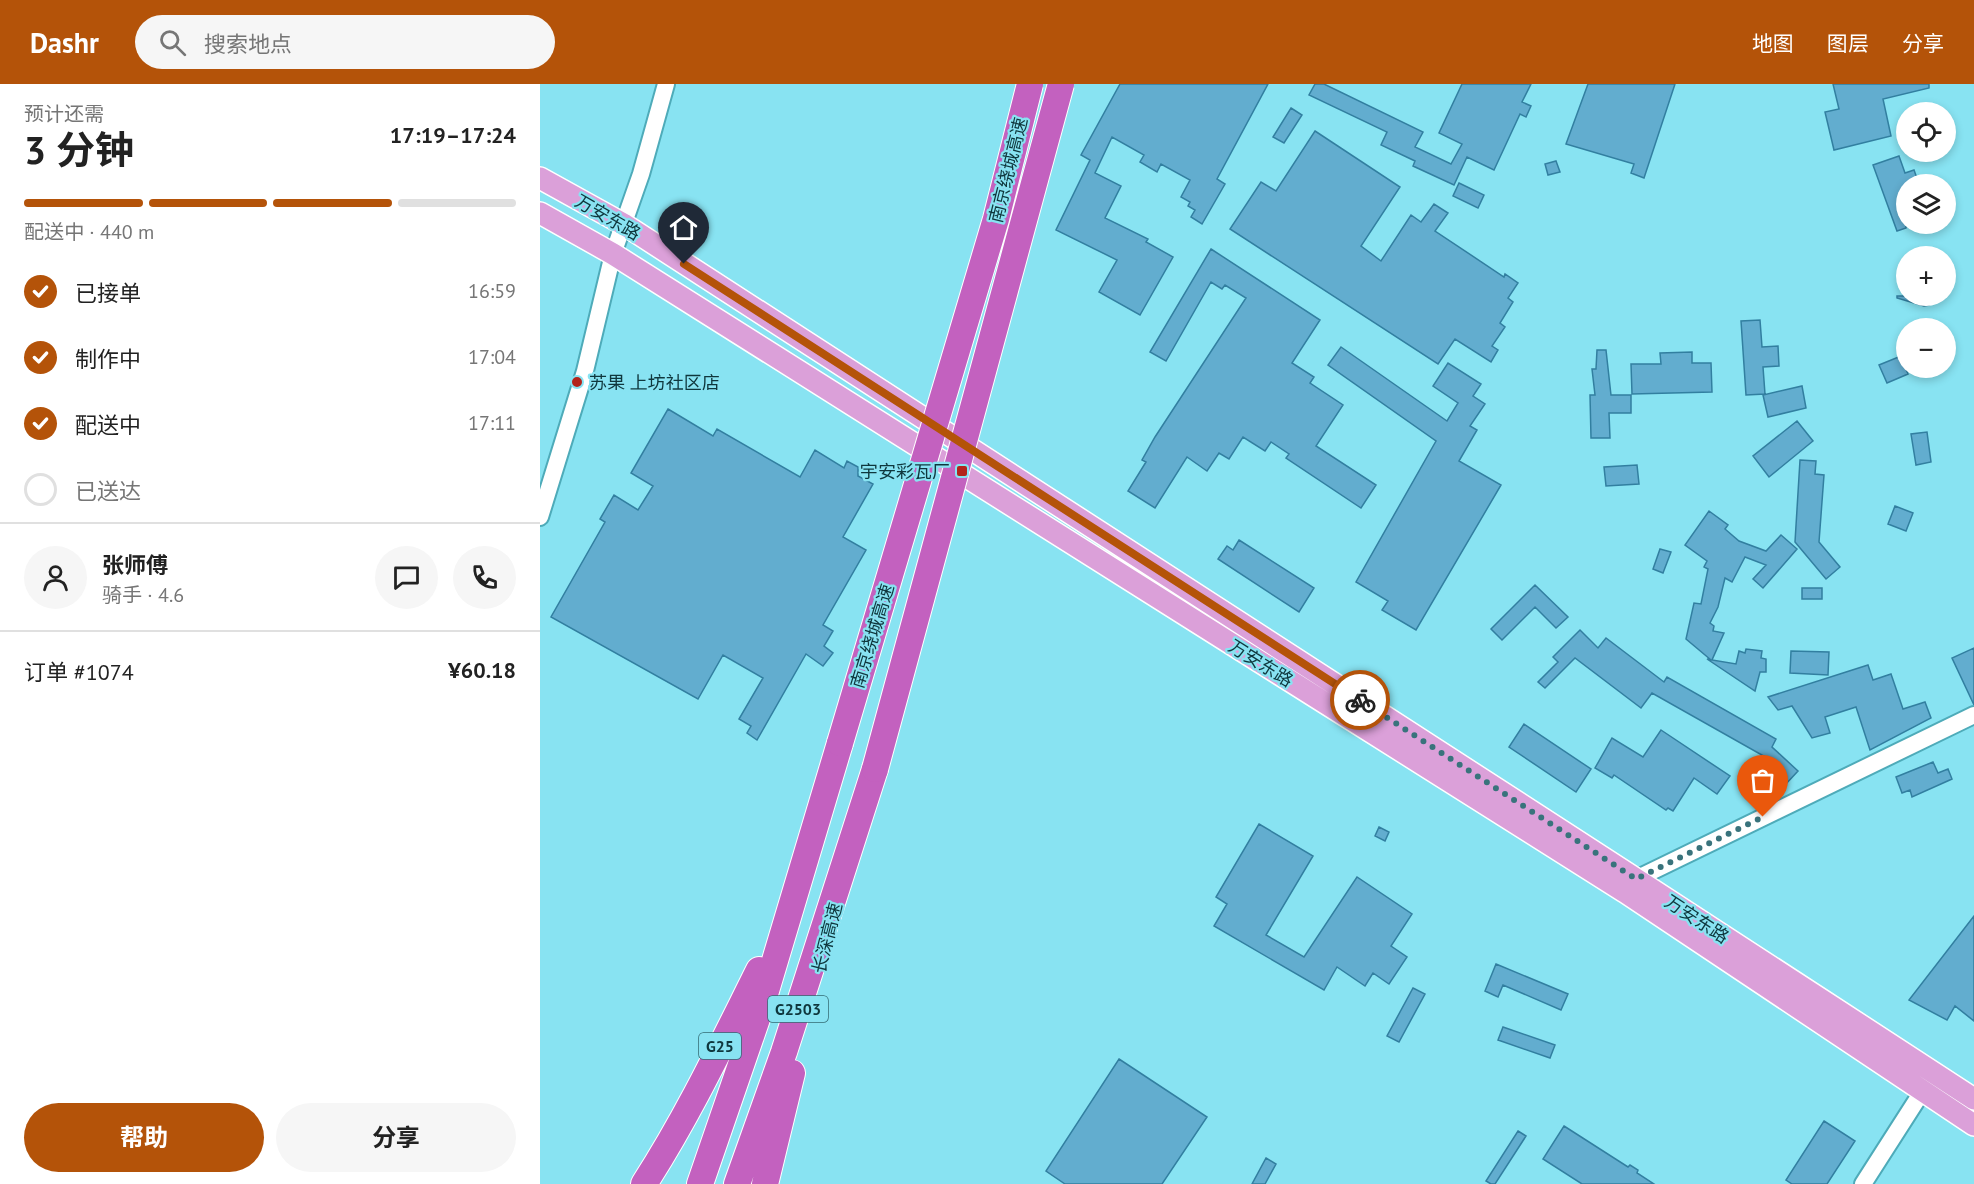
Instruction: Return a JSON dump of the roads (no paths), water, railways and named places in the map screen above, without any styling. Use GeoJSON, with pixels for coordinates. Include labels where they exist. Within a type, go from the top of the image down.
{"type":"FeatureCollection","features":[{"type":"Feature","properties":{"kind":"highway","name":"南京绕城高速"},"geometry":{"type":"LineString","coordinates":[[700,1184],[762,1004],[792,906],[996,219],[1030,84]]}},
{"type":"Feature","properties":{"kind":"highway","name":"南京绕城高速"},"geometry":{"type":"LineString","coordinates":[[737,1184],[784,1052],[874,769],[1061,84]]}},
{"type":"Feature","properties":{"kind":"highway","name":"长深高速"},"geometry":{"type":"LineString","coordinates":[[765,1184],[855,832]]}},
{"type":"Feature","properties":{"kind":"highway","name":"G25"},"geometry":{"type":"LineString","coordinates":[[644,1184],[714,1058],[792,906]]}},
{"type":"Feature","properties":{"kind":"main road","name":"万安东路"},"geometry":{"type":"LineString","coordinates":[[540,178],[624,225],[1630,885],[1922,1091],[1974,1125]]}},
{"type":"Feature","properties":{"kind":"main road","name":"万安东路"},"geometry":{"type":"LineString","coordinates":[[540,213],[613,254],[1974,1099]]}},
{"type":"Feature","properties":{"kind":"street"},"geometry":{"type":"LineString","coordinates":[[540,517],[585,371],[613,254],[641,174],[666,84]]}},
{"type":"Feature","properties":{"kind":"street"},"geometry":{"type":"LineString","coordinates":[[1630,885],[1974,715]]}},
{"type":"Feature","properties":{"kind":"street"},"geometry":{"type":"LineString","coordinates":[[1863,1184],[1934,1073]]}},
{"type":"Feature","properties":{"kind":"place","name":"苏果 上坊社区店"},"geometry":{"type":"Point","coordinates":[577,382]}},
{"type":"Feature","properties":{"kind":"place","name":"宇安彩瓦厂"},"geometry":{"type":"Point","coordinates":[962,471]}}]}
